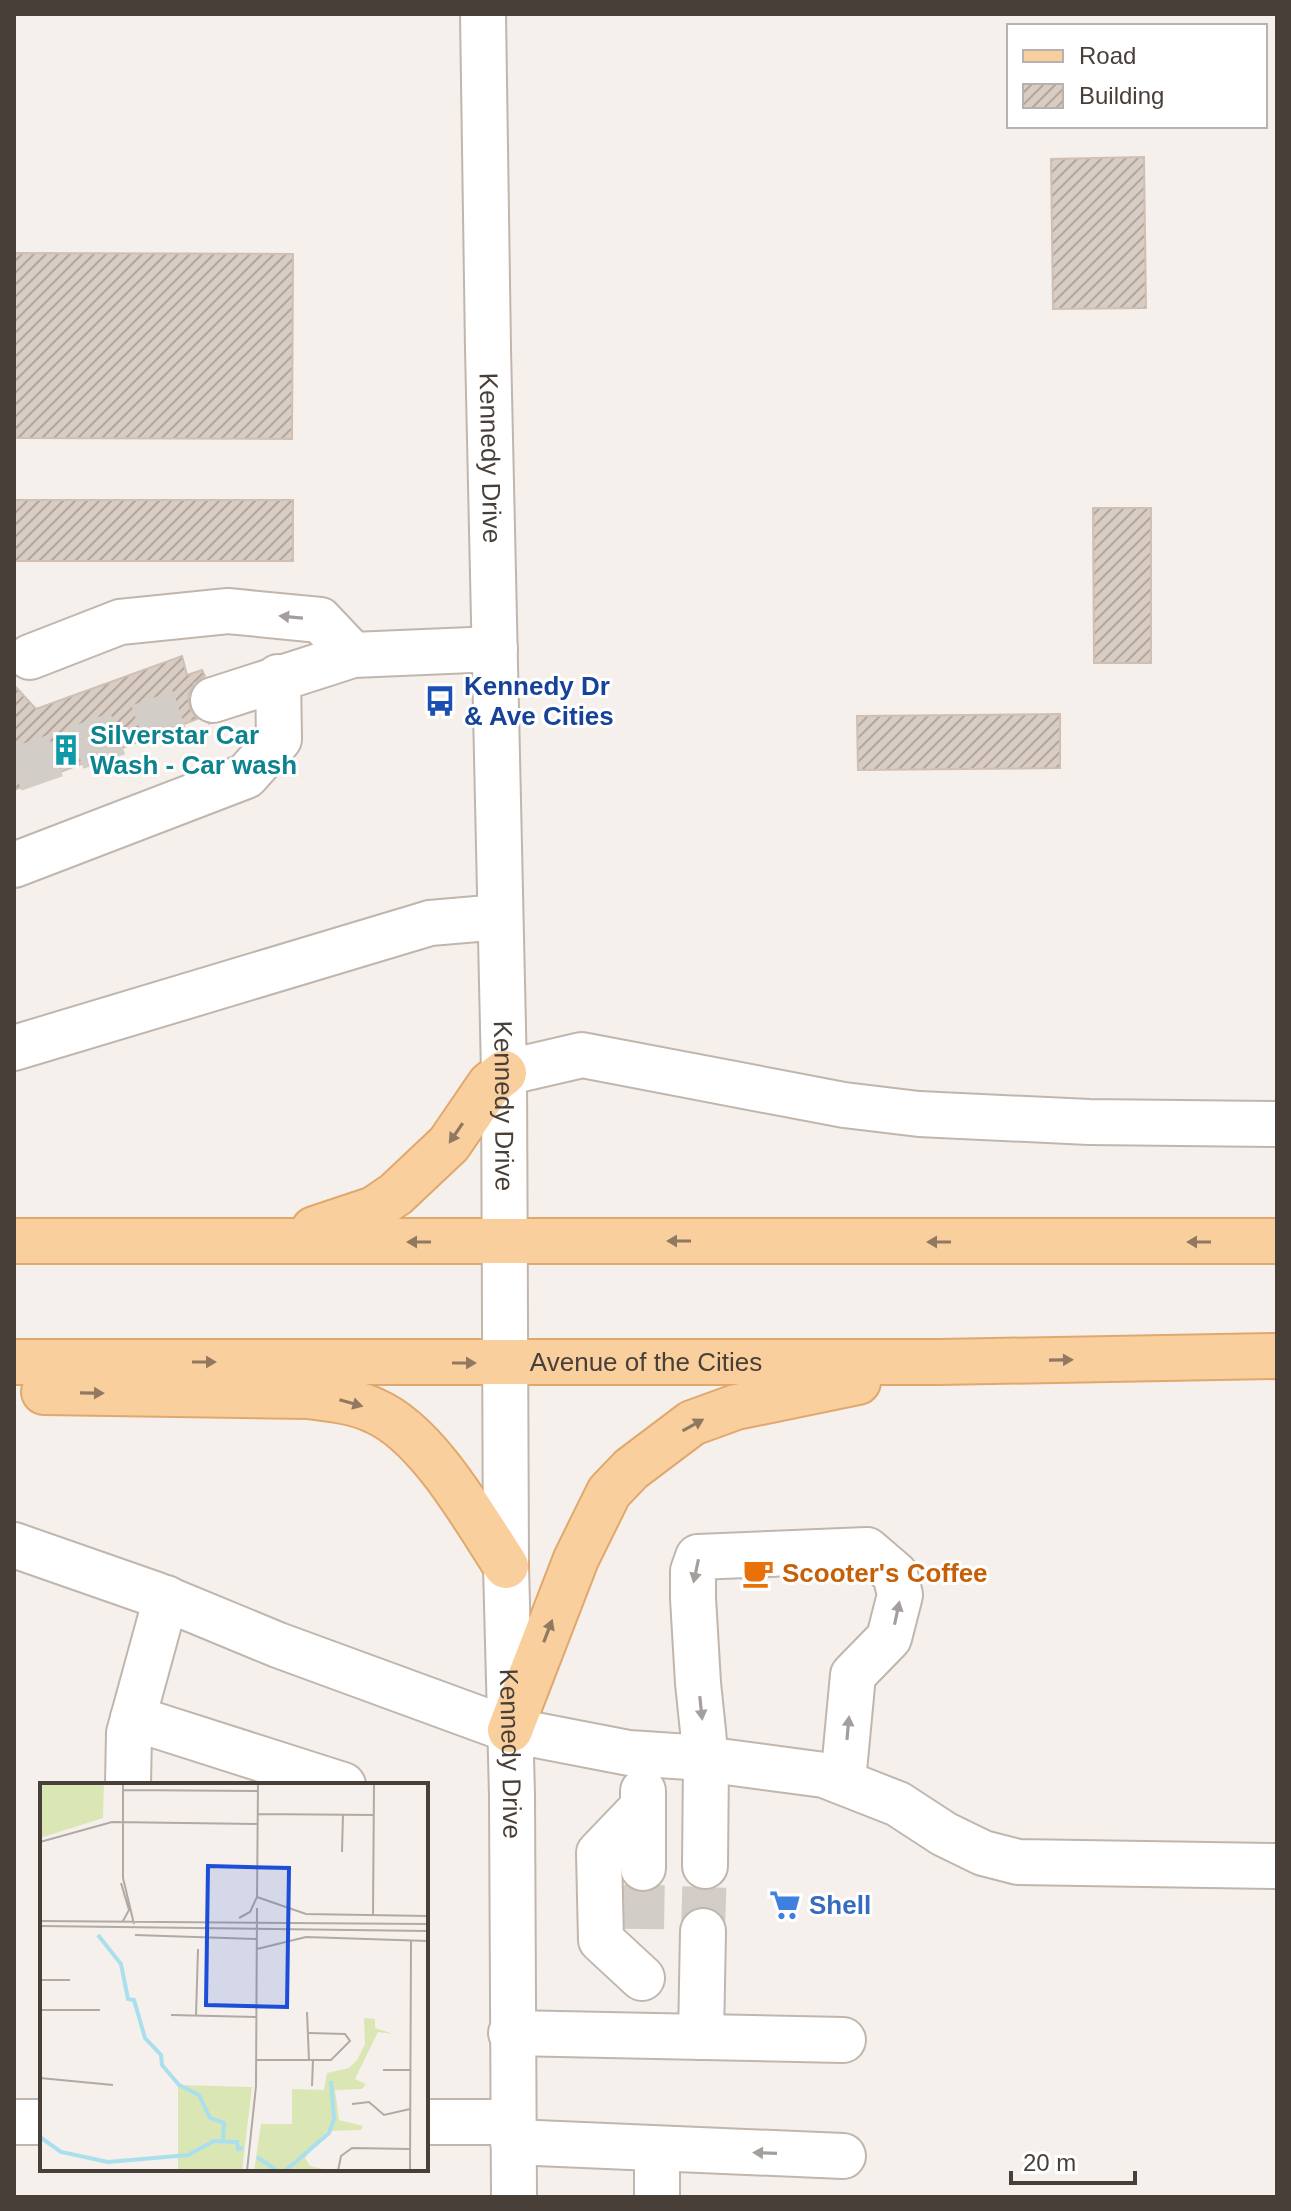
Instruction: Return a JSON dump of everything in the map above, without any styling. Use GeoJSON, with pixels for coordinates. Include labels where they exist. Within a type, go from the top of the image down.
{"type":"FeatureCollection","features":[{"type":"Feature","properties":{"kind":"main road"},"geometry":{"type":"LineString","coordinates":[[271,1240],[342,1221],[374,1209],[396,1194],[449,1144],[490,1084],[504,1073]]}},
{"type":"Feature","properties":{"kind":"main road"},"geometry":{"type":"LineString","coordinates":[[14,1241],[1277,1241]]}},
{"type":"Feature","properties":{"kind":"main road","name":"Avenue of the Cities"},"geometry":{"type":"LineString","coordinates":[[14,1362],[1017,1361],[1277,1356]]}},
{"type":"Feature","properties":{"kind":"main road"},"geometry":{"type":"LineString","coordinates":[[510,1730],[576,1559],[609,1492],[631,1469],[692,1423],[736,1407],[834,1385],[1017,1361]]}},
{"type":"Feature","properties":{"kind":"main road"},"geometry":{"type":"LineString","coordinates":[[14,1392],[308,1396],[344,1401],[376,1411],[392,1420],[443,1471],[506,1566]]}},
{"type":"Feature","properties":{"kind":"street","name":"Kennedy Drive"},"geometry":{"type":"LineString","coordinates":[[483,14],[504,1073],[514,2197]]}},
{"type":"Feature","properties":{"kind":"street"},"geometry":{"type":"LineString","coordinates":[[30,657],[120,622],[228,611],[320,620],[353,655]]}},
{"type":"Feature","properties":{"kind":"street"},"geometry":{"type":"LineString","coordinates":[[213,700],[353,655],[495,649]]}},
{"type":"Feature","properties":{"kind":"street"},"geometry":{"type":"LineString","coordinates":[[14,865],[246,776],[279,739],[278,677]]}},
{"type":"Feature","properties":{"kind":"street"},"geometry":{"type":"LineString","coordinates":[[14,1048],[430,923],[500,917]]}},
{"type":"Feature","properties":{"kind":"street"},"geometry":{"type":"LineString","coordinates":[[504,1073],[582,1055],[844,1105],[919,1114],[1089,1122],[1277,1124]]}},
{"type":"Feature","properties":{"kind":"street"},"geometry":{"type":"LineString","coordinates":[[14,1545],[166,1598],[278,1645],[510,1730],[644,1754],[824,1775],[898,1804],[944,1834],[983,1853],[1018,1862],[1277,1866]]}},
{"type":"Feature","properties":{"kind":"street"},"geometry":{"type":"LineString","coordinates":[[705,1866],[706,1760],[693,1598],[693,1571],[698,1557],[867,1550],[895,1574],[900,1595],[889,1638],[853,1675],[843,1781]]}},
{"type":"Feature","properties":{"kind":"street"},"geometry":{"type":"LineString","coordinates":[[128,1783],[129,1733],[166,1598]]}},
{"type":"Feature","properties":{"kind":"street"},"geometry":{"type":"LineString","coordinates":[[133,1718],[337,1783]]}},
{"type":"Feature","properties":{"kind":"street"},"geometry":{"type":"LineString","coordinates":[[643,1868],[644,1754]]}},
{"type":"Feature","properties":{"kind":"street"},"geometry":{"type":"LineString","coordinates":[[642,1978],[601,1940],[599,1853],[643,1807]]}},
{"type":"Feature","properties":{"kind":"street"},"geometry":{"type":"LineString","coordinates":[[642,1929],[643,2037]]}},
{"type":"Feature","properties":{"kind":"street"},"geometry":{"type":"LineString","coordinates":[[701,2037],[703,1931]]}},
{"type":"Feature","properties":{"kind":"street"},"geometry":{"type":"LineString","coordinates":[[511,2033],[843,2040]]}},
{"type":"Feature","properties":{"kind":"street"},"geometry":{"type":"LineString","coordinates":[[14,2122],[40,2122]]}},
{"type":"Feature","properties":{"kind":"street"},"geometry":{"type":"LineString","coordinates":[[428,2122],[657,2149],[843,2156]]}},
{"type":"Feature","properties":{"kind":"street"},"geometry":{"type":"LineString","coordinates":[[657,2149],[657,2197]]}},
{"type":"Feature","properties":{"kind":"building"},"geometry":{"type":"Polygon","coordinates":[[[1144,157],[1146,308],[1053,309],[1051,159],[1144,157]]]}},
{"type":"Feature","properties":{"kind":"building"},"geometry":{"type":"Polygon","coordinates":[[[14,253],[293,254],[292,439],[14,438],[14,253]]]}},
{"type":"Feature","properties":{"kind":"building"},"geometry":{"type":"Polygon","coordinates":[[[14,500],[293,500],[293,561],[14,561],[14,500]]]}},
{"type":"Feature","properties":{"kind":"building"},"geometry":{"type":"Polygon","coordinates":[[[1093,508],[1151,508],[1151,663],[1094,663],[1093,508]]]}},
{"type":"Feature","properties":{"kind":"building","name":"Silverstar Car Wash - Car wash"},"geometry":{"type":"Polygon","coordinates":[[[182,656],[187,675],[202,670],[205,676],[194,684],[188,696],[190,708],[197,719],[14,790],[14,685],[36,709],[182,656]]]}},
{"type":"Feature","properties":{"kind":"building"},"geometry":{"type":"Polygon","coordinates":[[[1060,714],[1060,768],[858,770],[857,716],[1060,714]]]}},
{"type":"Feature","properties":{"kind":"tunnel"},"geometry":{"type":"LineString","coordinates":[[14,770],[213,700]]}},
{"type":"Feature","properties":{"kind":"tunnel"},"geometry":{"type":"LineString","coordinates":[[703,1931],[705,1866]]}},
{"type":"Feature","properties":{"kind":"tunnel"},"geometry":{"type":"LineString","coordinates":[[642,1929],[643,1868]]}},
{"type":"Feature","properties":{"kind":"place","name":"Kennedy Dr & Ave Cities"},"geometry":{"type":"Point","coordinates":[440,701]}},
{"type":"Feature","properties":{"kind":"place","name":"Silverstar Car Wash - Car wash"},"geometry":{"type":"Point","coordinates":[66,750]}},
{"type":"Feature","properties":{"kind":"place","name":"Scooter's Coffee"},"geometry":{"type":"Point","coordinates":[758,1573]}},
{"type":"Feature","properties":{"kind":"place","name":"Shell"},"geometry":{"type":"Point","coordinates":[785,1905]}}]}
